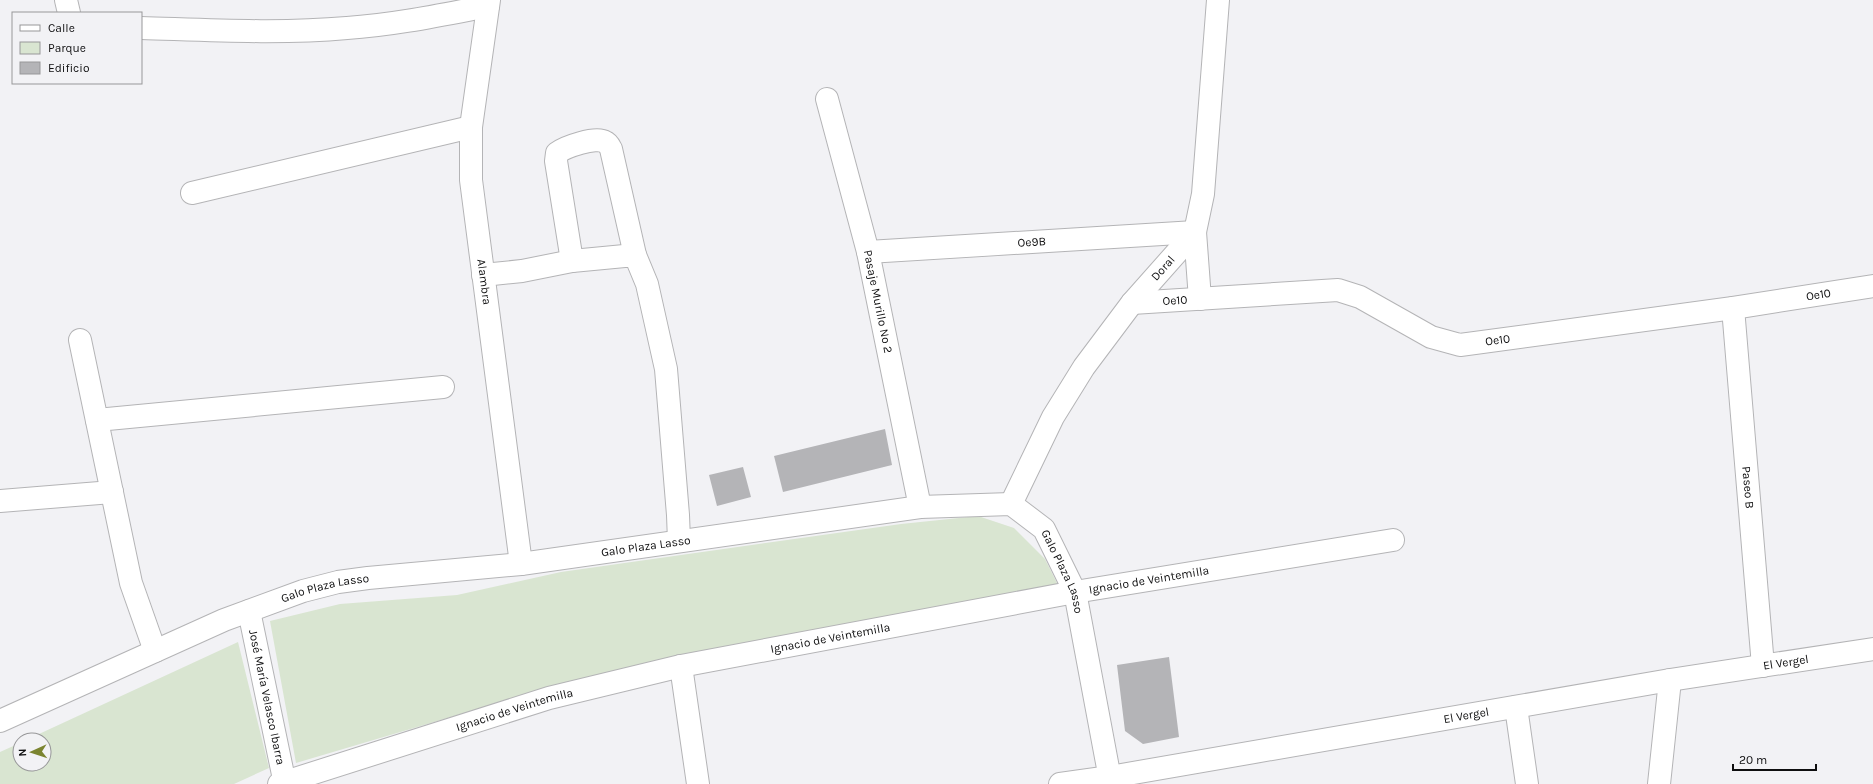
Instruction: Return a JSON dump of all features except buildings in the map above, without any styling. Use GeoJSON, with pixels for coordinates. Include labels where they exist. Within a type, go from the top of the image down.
{"type":"FeatureCollection","features":[{"type":"Feature","properties":{"kind":"street"},"geometry":{"type":"LineString","coordinates":[[66,0],[69,12]]}},
{"type":"Feature","properties":{"kind":"street","name":"Doral"},"geometry":{"type":"LineString","coordinates":[[1011,504],[1053,417],[1084,367],[1132,303],[1195,232],[1203,194],[1218,0]]}},
{"type":"Feature","properties":{"kind":"street"},"geometry":{"type":"LineString","coordinates":[[142,28],[251,31],[347,28],[415,20],[488,3]]}},
{"type":"Feature","properties":{"kind":"street","name":"Alambra"},"geometry":{"type":"LineString","coordinates":[[488,3],[471,127],[471,180],[521,564]]}},
{"type":"Feature","properties":{"kind":"street","name":"Pasaje Murillo No 2"},"geometry":{"type":"LineString","coordinates":[[827,99],[868,252],[920,506]]}},
{"type":"Feature","properties":{"kind":"street"},"geometry":{"type":"LineString","coordinates":[[192,193],[471,127]]}},
{"type":"Feature","properties":{"kind":"street"},"geometry":{"type":"LineString","coordinates":[[572,261],[556,161],[557,153],[563,149],[597,139],[606,142],[611,150],[635,255],[647,284],[666,369],[679,541]]}},
{"type":"Feature","properties":{"kind":"street"},"geometry":{"type":"LineString","coordinates":[[1195,232],[1200,299]]}},
{"type":"Feature","properties":{"kind":"street","name":"Oe9B"},"geometry":{"type":"LineString","coordinates":[[868,252],[1195,232]]}},
{"type":"Feature","properties":{"kind":"street"},"geometry":{"type":"LineString","coordinates":[[483,275],[522,272],[572,261],[635,255]]}},
{"type":"Feature","properties":{"kind":"street","name":"Oe10"},"geometry":{"type":"LineString","coordinates":[[1132,303],[1338,290],[1360,297],[1431,338],[1460,345],[1733,308],[1873,286]]}},
{"type":"Feature","properties":{"kind":"street","name":"Paseo B"},"geometry":{"type":"LineString","coordinates":[[1733,308],[1763,666]]}},
{"type":"Feature","properties":{"kind":"street"},"geometry":{"type":"LineString","coordinates":[[80,340],[131,583],[155,650]]}},
{"type":"Feature","properties":{"kind":"street"},"geometry":{"type":"LineString","coordinates":[[97,420],[443,387]]}},
{"type":"Feature","properties":{"kind":"street"},"geometry":{"type":"LineString","coordinates":[[0,501],[112,492]]}},
{"type":"Feature","properties":{"kind":"street","name":"Galo Plaza Lasso"},"geometry":{"type":"LineString","coordinates":[[0,721],[224,620],[303,592],[338,582],[521,564],[920,506],[1011,504],[1044,529],[1075,592],[1110,781]]}},
{"type":"Feature","properties":{"kind":"street","name":"Ignacio de Veintemilla"},"geometry":{"type":"LineString","coordinates":[[283,783],[549,698],[681,666],[1075,592],[1393,540]]}},
{"type":"Feature","properties":{"kind":"street","name":"José María Velasco Ibarra"},"geometry":{"type":"LineString","coordinates":[[249,611],[283,783]]}},
{"type":"Feature","properties":{"kind":"street","name":"El Vergel"},"geometry":{"type":"LineString","coordinates":[[1060,784],[1110,781],[1670,680],[1873,649]]}},
{"type":"Feature","properties":{"kind":"street"},"geometry":{"type":"LineString","coordinates":[[681,666],[698,784]]}},
{"type":"Feature","properties":{"kind":"street"},"geometry":{"type":"LineString","coordinates":[[1659,784],[1670,680]]}},
{"type":"Feature","properties":{"kind":"street"},"geometry":{"type":"LineString","coordinates":[[1516,707],[1527,784]]}},
{"type":"Feature","properties":{"kind":"green space"},"geometry":{"type":"Polygon","coordinates":[[[978,516],[1014,528],[1045,559],[1061,591],[555,686],[296,763],[270,621],[340,604],[457,595],[561,572],[901,524],[978,516]]]}},
{"type":"Feature","properties":{"kind":"green space"},"geometry":{"type":"Polygon","coordinates":[[[238,642],[269,768],[234,784],[0,784],[0,752],[12,747],[12,772],[52,772],[52,732],[43,732],[238,642]]]}}]}
